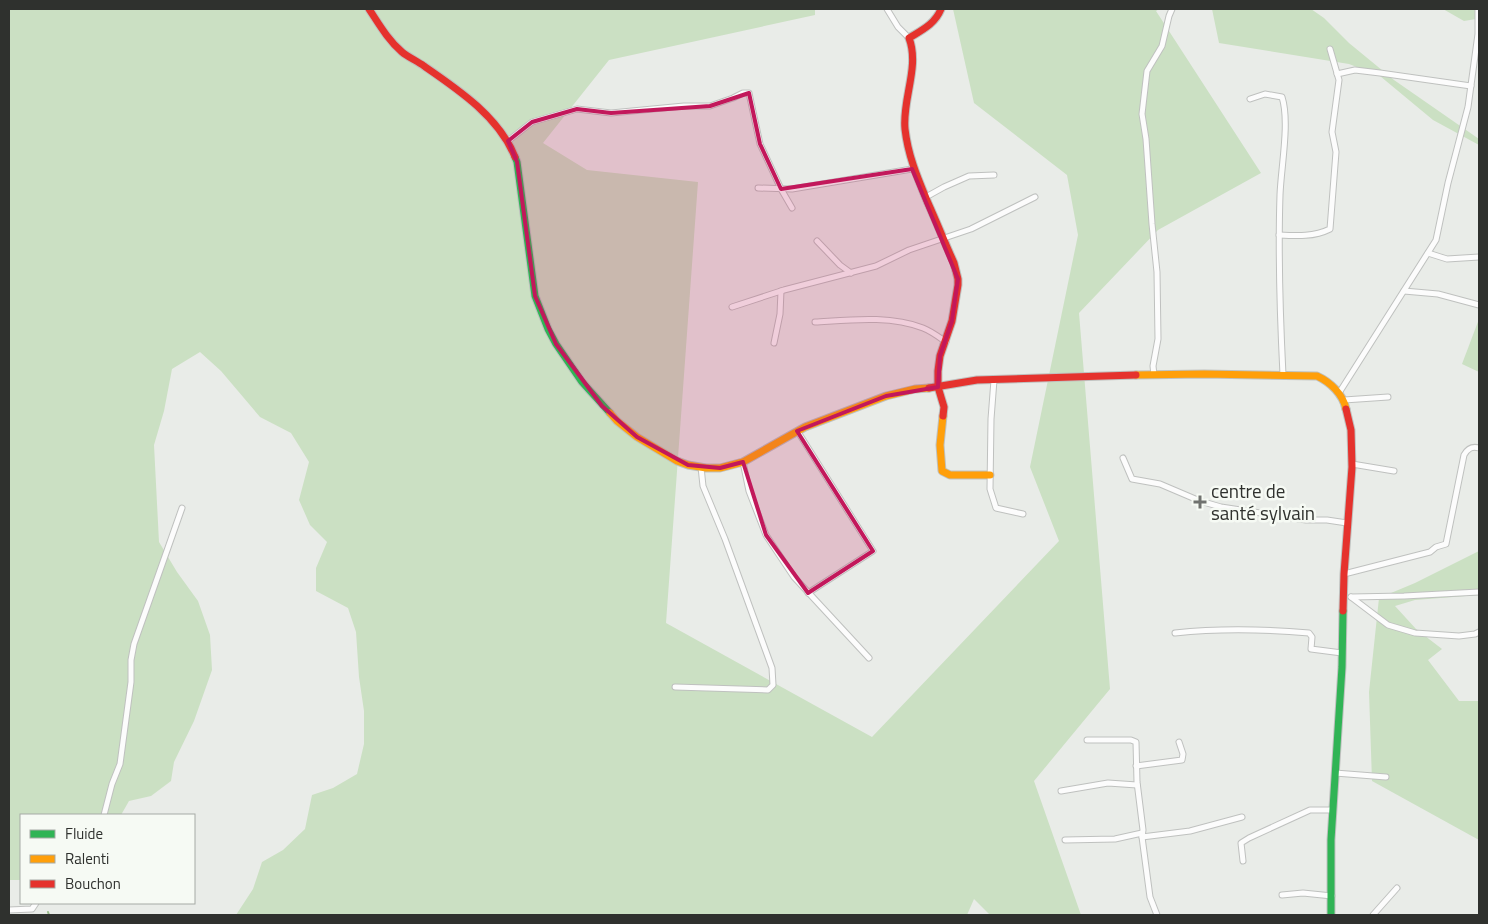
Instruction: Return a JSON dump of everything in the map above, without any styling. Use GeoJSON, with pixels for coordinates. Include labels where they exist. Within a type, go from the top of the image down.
{"type":"FeatureCollection","features":[{"type":"Feature","properties":{"kind":"street"},"geometry":{"type":"LineString","coordinates":[[369,9],[384,32],[400,49],[470,100],[508,141],[514,151],[517,162],[536,296],[548,329],[582,382],[617,421],[637,438],[677,461],[701,468],[720,468],[743,462],[811,425],[886,396],[915,389],[977,380],[1154,375],[1283,375],[1316,376],[1326,380],[1344,400],[1351,430],[1352,464],[1344,574],[1347,597],[1331,840],[1331,915]]}},
{"type":"Feature","properties":{"kind":"street"},"geometry":{"type":"LineString","coordinates":[[887,9],[898,27],[909,38],[912,46],[911,79],[904,116],[912,169],[944,238],[957,272],[958,285],[952,321],[940,356],[938,371],[938,387],[944,407],[940,445],[942,471],[950,475],[990,475]]}},
{"type":"Feature","properties":{"kind":"street"},"geometry":{"type":"LineString","coordinates":[[909,38],[931,24],[937,18],[941,9]]}},
{"type":"Feature","properties":{"kind":"street"},"geometry":{"type":"LineString","coordinates":[[1154,375],[1153,366],[1158,339],[1157,272],[1146,139],[1142,114],[1147,71],[1162,46],[1172,9]]}},
{"type":"Feature","properties":{"kind":"street"},"geometry":{"type":"LineString","coordinates":[[1339,394],[1436,240],[1448,183],[1468,107],[1478,34],[1478,9]]}},
{"type":"Feature","properties":{"kind":"street"},"geometry":{"type":"LineString","coordinates":[[1279,235],[1320,234],[1330,229],[1336,152],[1332,132],[1339,80],[1330,48]]}},
{"type":"Feature","properties":{"kind":"street"},"geometry":{"type":"LineString","coordinates":[[1337,74],[1355,70],[1471,86]]}},
{"type":"Feature","properties":{"kind":"street"},"geometry":{"type":"LineString","coordinates":[[508,141],[532,122],[577,109],[611,113],[684,106],[710,106],[749,92],[760,144],[792,208]]}},
{"type":"Feature","properties":{"kind":"street"},"geometry":{"type":"LineString","coordinates":[[1250,99],[1265,94],[1282,96],[1284,104],[1278,268],[1283,375]]}},
{"type":"Feature","properties":{"kind":"street"},"geometry":{"type":"LineString","coordinates":[[758,188],[792,189],[912,169]]}},
{"type":"Feature","properties":{"kind":"street"},"geometry":{"type":"LineString","coordinates":[[926,197],[969,176],[994,175]]}},
{"type":"Feature","properties":{"kind":"street"},"geometry":{"type":"LineString","coordinates":[[732,307],[780,291],[876,266],[909,250],[993,219],[1036,197]]}},
{"type":"Feature","properties":{"kind":"street"},"geometry":{"type":"LineString","coordinates":[[818,241],[822,248],[851,273]]}},
{"type":"Feature","properties":{"kind":"street"},"geometry":{"type":"LineString","coordinates":[[1428,253],[1447,259],[1479,257]]}},
{"type":"Feature","properties":{"kind":"street"},"geometry":{"type":"LineString","coordinates":[[774,343],[780,314],[780,291]]}},
{"type":"Feature","properties":{"kind":"street"},"geometry":{"type":"LineString","coordinates":[[1404,291],[1438,294],[1479,305]]}},
{"type":"Feature","properties":{"kind":"street"},"geometry":{"type":"LineString","coordinates":[[815,322],[871,319],[893,321],[923,328],[946,342]]}},
{"type":"Feature","properties":{"kind":"street"},"geometry":{"type":"LineString","coordinates":[[994,380],[990,489],[996,508],[1023,514]]}},
{"type":"Feature","properties":{"kind":"street"},"geometry":{"type":"LineString","coordinates":[[1344,400],[1388,397]]}},
{"type":"Feature","properties":{"kind":"street"},"geometry":{"type":"LineString","coordinates":[[798,432],[873,551],[808,593]]}},
{"type":"Feature","properties":{"kind":"street"},"geometry":{"type":"LineString","coordinates":[[1344,574],[1430,552],[1436,547],[1446,544],[1464,455],[1471,447],[1479,448]]}},
{"type":"Feature","properties":{"kind":"street"},"geometry":{"type":"LineString","coordinates":[[1123,458],[1132,479],[1160,484],[1206,503],[1248,512],[1306,520],[1327,520],[1347,523]]}},
{"type":"Feature","properties":{"kind":"street"},"geometry":{"type":"LineString","coordinates":[[743,462],[749,491],[766,535],[794,577],[868,658]]}},
{"type":"Feature","properties":{"kind":"street"},"geometry":{"type":"LineString","coordinates":[[1352,464],[1394,471]]}},
{"type":"Feature","properties":{"kind":"street"},"geometry":{"type":"LineString","coordinates":[[675,687],[768,690],[773,685],[772,668],[725,539],[703,486],[701,468]]}},
{"type":"Feature","properties":{"kind":"street"},"geometry":{"type":"LineString","coordinates":[[104,814],[112,784],[120,764],[134,644],[182,508]]}},
{"type":"Feature","properties":{"kind":"street"},"geometry":{"type":"LineString","coordinates":[[1347,597],[1479,592]]}},
{"type":"Feature","properties":{"kind":"street"},"geometry":{"type":"LineString","coordinates":[[1347,597],[1388,625],[1415,633],[1459,636],[1479,632]]}},
{"type":"Feature","properties":{"kind":"street"},"geometry":{"type":"LineString","coordinates":[[1175,633],[1263,629],[1309,633],[1312,637],[1311,648],[1342,653]]}},
{"type":"Feature","properties":{"kind":"street"},"geometry":{"type":"LineString","coordinates":[[1087,740],[1130,740],[1136,742],[1137,785],[1142,835],[1150,897],[1157,915]]}},
{"type":"Feature","properties":{"kind":"street"},"geometry":{"type":"LineString","coordinates":[[1136,766],[1182,760],[1179,742]]}},
{"type":"Feature","properties":{"kind":"street"},"geometry":{"type":"LineString","coordinates":[[1335,773],[1386,777]]}},
{"type":"Feature","properties":{"kind":"street"},"geometry":{"type":"LineString","coordinates":[[1061,791],[1108,783],[1137,785]]}},
{"type":"Feature","properties":{"kind":"street"},"geometry":{"type":"LineString","coordinates":[[1243,860],[1241,843],[1249,838],[1310,810],[1333,810]]}},
{"type":"Feature","properties":{"kind":"street"},"geometry":{"type":"LineString","coordinates":[[1065,840],[1115,839],[1190,831],[1242,817]]}},
{"type":"Feature","properties":{"kind":"street"},"geometry":{"type":"LineString","coordinates":[[1373,915],[1397,888]]}},
{"type":"Feature","properties":{"kind":"street"},"geometry":{"type":"LineString","coordinates":[[1282,895],[1303,893],[1332,896]]}},
{"type":"Feature","properties":{"kind":"street"},"geometry":{"type":"LineString","coordinates":[[9,910],[28,910],[32,909],[35,904]]}},
{"type":"Feature","properties":{"kind":"highlighted area"},"geometry":{"type":"Polygon","coordinates":[[[749,93],[760,144],[781,189],[912,169],[958,279],[952,321],[940,356],[938,387],[886,396],[797,431],[873,551],[808,593],[766,535],[743,462],[720,468],[688,465],[637,437],[602,406],[556,344],[535,296],[517,162],[508,141],[532,122],[577,109],[611,113],[710,106],[749,93]]]}},
{"type":"Feature","properties":{"kind":"green space"},"geometry":{"type":"Polygon","coordinates":[[[9,9],[815,9],[815,15],[609,60],[543,143],[587,170],[698,182],[666,623],[872,737],[1059,541],[1030,467],[1078,235],[1067,175],[974,103],[953,9],[1159,9],[1156,11],[1261,173],[1158,230],[1079,313],[1110,689],[1034,781],[1081,915],[990,915],[974,899],[967,915],[236,915],[253,889],[262,862],[283,850],[305,829],[312,795],[333,788],[357,774],[364,744],[364,711],[359,677],[356,632],[348,608],[316,591],[316,568],[327,542],[310,525],[299,500],[309,462],[291,433],[260,417],[221,371],[200,352],[172,369],[164,411],[154,445],[159,542],[177,572],[198,601],[210,635],[212,670],[194,721],[174,762],[171,781],[151,796],[129,801],[122,814],[20,814],[20,880],[9,880],[9,9]]]}},
{"type":"Feature","properties":{"kind":"green space"},"geometry":{"type":"Polygon","coordinates":[[[1212,9],[1311,9],[1324,18],[1349,43],[1394,80],[1479,139],[1479,145],[1433,120],[1380,76],[1349,64],[1219,43],[1212,9]]]}},
{"type":"Feature","properties":{"kind":"green space"},"geometry":{"type":"Polygon","coordinates":[[[1443,9],[1479,9],[1476,19],[1464,21],[1443,9]]]}},
{"type":"Feature","properties":{"kind":"green space"},"geometry":{"type":"Polygon","coordinates":[[[1479,319],[1479,372],[1462,364],[1479,319]]]}},
{"type":"Feature","properties":{"kind":"green space"},"geometry":{"type":"Polygon","coordinates":[[[1479,551],[1479,595],[1415,600],[1395,606],[1416,629],[1442,649],[1428,660],[1459,701],[1479,701],[1479,840],[1372,781],[1369,692],[1379,598],[1415,583],[1479,551]]]}},
{"type":"Feature","properties":{"kind":"traffic: fast"},"geometry":{"type":"LineString","coordinates":[[515,157],[535,296],[556,344],[582,382],[610,413]]}},
{"type":"Feature","properties":{"kind":"traffic: fast"},"geometry":{"type":"LineString","coordinates":[[1331,915],[1331,840],[1342,667],[1343,611]]}},
{"type":"Feature","properties":{"kind":"traffic: slow"},"geometry":{"type":"LineString","coordinates":[[1136,375],[1317,376],[1335,389],[1342,398],[1346,409]]}},
{"type":"Feature","properties":{"kind":"traffic: slow"},"geometry":{"type":"LineString","coordinates":[[610,413],[637,437],[677,461],[706,468],[720,468],[743,462],[805,427],[886,396],[915,389],[929,388]]}},
{"type":"Feature","properties":{"kind":"traffic: slow"},"geometry":{"type":"LineString","coordinates":[[943,416],[940,445],[942,471],[950,475],[990,475]]}},
{"type":"Feature","properties":{"kind":"traffic: jam"},"geometry":{"type":"LineString","coordinates":[[369,9],[388,37],[402,52],[477,105],[499,129],[515,157]]}},
{"type":"Feature","properties":{"kind":"traffic: jam"},"geometry":{"type":"LineString","coordinates":[[941,9],[932,23],[909,38],[913,60],[906,106],[905,129],[908,149],[914,167],[954,263],[958,279],[952,321],[940,356],[938,371],[938,387],[944,407],[943,416]]}},
{"type":"Feature","properties":{"kind":"traffic: jam"},"geometry":{"type":"LineString","coordinates":[[929,388],[977,380],[1136,375]]}},
{"type":"Feature","properties":{"kind":"traffic: jam"},"geometry":{"type":"LineString","coordinates":[[1343,611],[1352,467],[1351,430],[1346,409]]}},
{"type":"Feature","properties":{"kind":"place","name":"centre de santé sylvain"},"geometry":{"type":"Point","coordinates":[1200,502]}}]}
